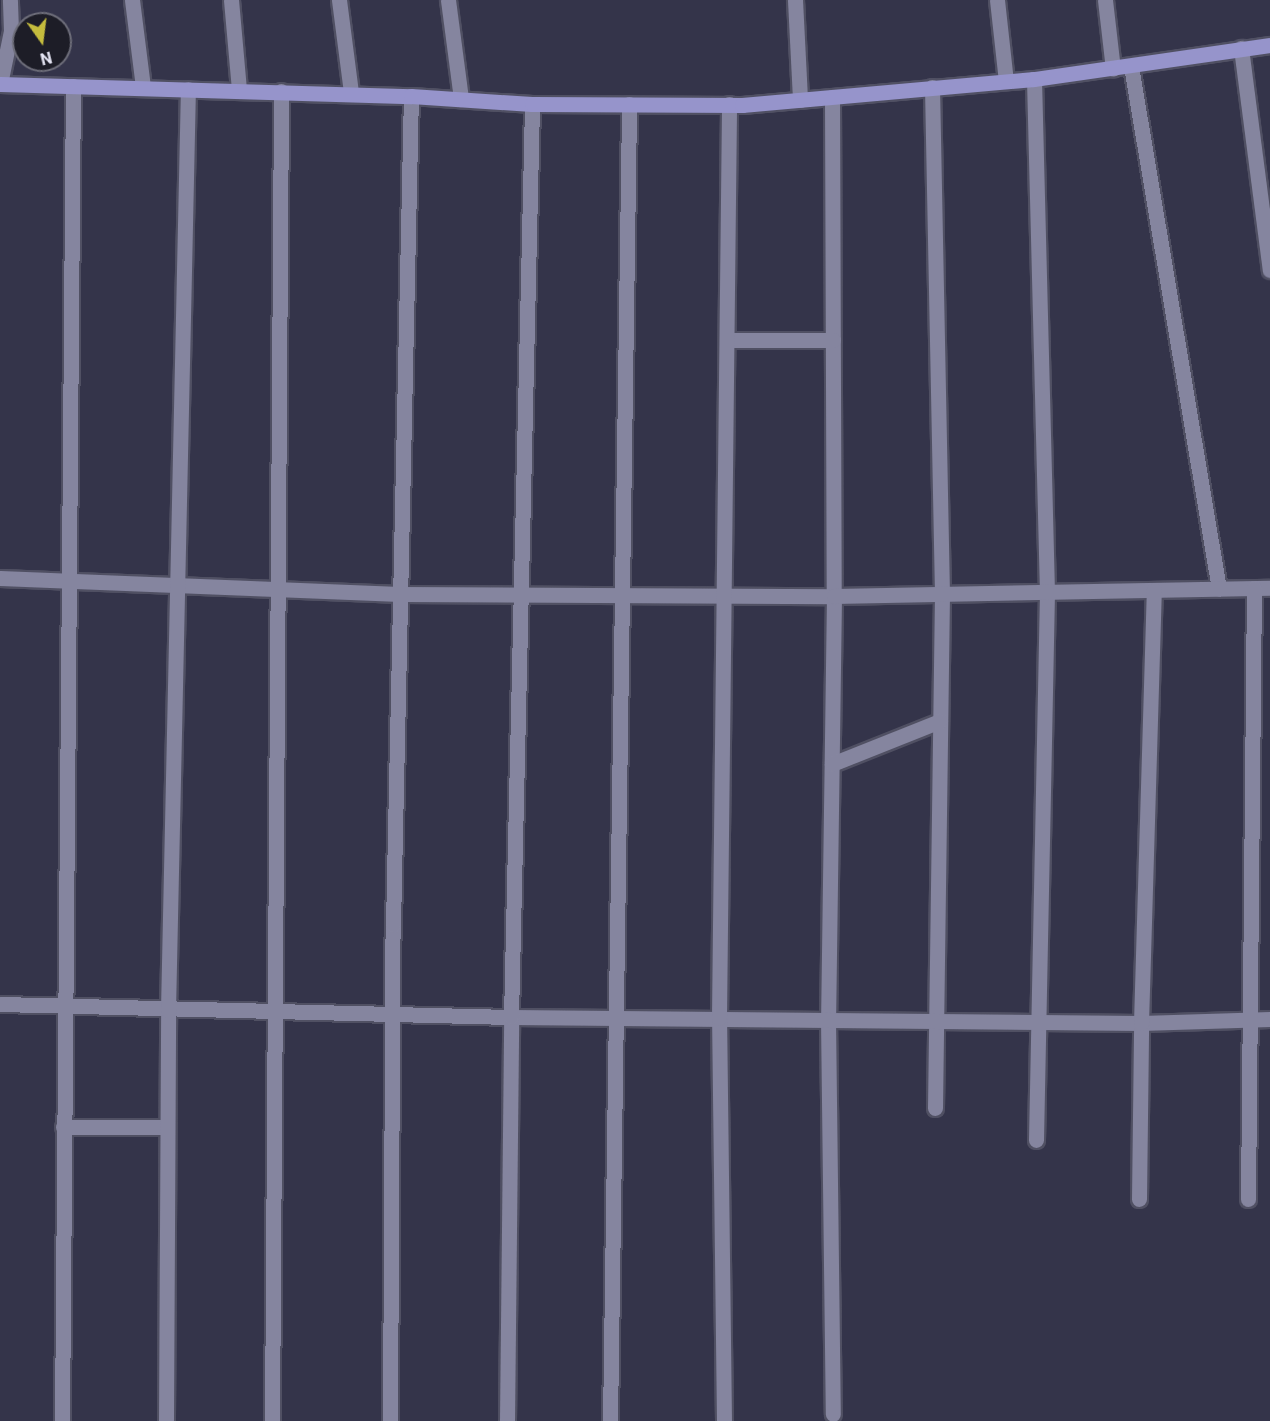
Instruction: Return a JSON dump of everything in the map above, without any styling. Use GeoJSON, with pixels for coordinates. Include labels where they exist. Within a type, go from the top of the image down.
{"type":"FeatureCollection","features":[{"type":"Feature","properties":{"kind":"main road"},"geometry":{"type":"LineString","coordinates":[[0,84],[281,90],[532,104],[729,104],[1035,80],[1270,45]]}},
{"type":"Feature","properties":{"kind":"street"},"geometry":{"type":"LineString","coordinates":[[0,84],[11,31],[10,0]]}},
{"type":"Feature","properties":{"kind":"street"},"geometry":{"type":"LineString","coordinates":[[132,0],[143,87]]}},
{"type":"Feature","properties":{"kind":"street"},"geometry":{"type":"LineString","coordinates":[[231,0],[239,90]]}},
{"type":"Feature","properties":{"kind":"street"},"geometry":{"type":"LineString","coordinates":[[339,0],[351,93]]}},
{"type":"Feature","properties":{"kind":"street"},"geometry":{"type":"LineString","coordinates":[[447,0],[461,99]]}},
{"type":"Feature","properties":{"kind":"street"},"geometry":{"type":"LineString","coordinates":[[795,0],[800,100]]}},
{"type":"Feature","properties":{"kind":"street"},"geometry":{"type":"LineString","coordinates":[[997,0],[1006,81]]}},
{"type":"Feature","properties":{"kind":"street"},"geometry":{"type":"LineString","coordinates":[[1105,0],[1113,69]]}},
{"type":"Feature","properties":{"kind":"street"},"geometry":{"type":"LineString","coordinates":[[1241,48],[1270,270]]}},
{"type":"Feature","properties":{"kind":"street"},"geometry":{"type":"LineString","coordinates":[[1131,66],[1219,589]]}},
{"type":"Feature","properties":{"kind":"street"},"geometry":{"type":"LineString","coordinates":[[1035,80],[1047,592],[1036,1140]]}},
{"type":"Feature","properties":{"kind":"street"},"geometry":{"type":"LineString","coordinates":[[62,1421],[73,86]]}},
{"type":"Feature","properties":{"kind":"street"},"geometry":{"type":"LineString","coordinates":[[932,87],[942,594],[938,1020],[935,1108]]}},
{"type":"Feature","properties":{"kind":"street"},"geometry":{"type":"LineString","coordinates":[[166,1421],[168,1010],[188,88]]}},
{"type":"Feature","properties":{"kind":"street"},"geometry":{"type":"LineString","coordinates":[[272,1421],[281,90]]}},
{"type":"Feature","properties":{"kind":"street"},"geometry":{"type":"LineString","coordinates":[[390,1421],[392,1014],[411,96]]}},
{"type":"Feature","properties":{"kind":"street"},"geometry":{"type":"LineString","coordinates":[[832,97],[834,596],[828,1019],[833,1414]]}},
{"type":"Feature","properties":{"kind":"street"},"geometry":{"type":"LineString","coordinates":[[507,1421],[511,1017],[532,104]]}},
{"type":"Feature","properties":{"kind":"street"},"geometry":{"type":"LineString","coordinates":[[610,1421],[614,1017],[623,594],[629,104]]}},
{"type":"Feature","properties":{"kind":"street"},"geometry":{"type":"LineString","coordinates":[[724,1421],[719,1018],[729,104]]}},
{"type":"Feature","properties":{"kind":"street"},"geometry":{"type":"LineString","coordinates":[[728,340],[833,340]]}},
{"type":"Feature","properties":{"kind":"street"},"geometry":{"type":"LineString","coordinates":[[0,578],[400,594],[725,593],[834,596],[1270,588]]}},
{"type":"Feature","properties":{"kind":"street"},"geometry":{"type":"LineString","coordinates":[[1248,1199],[1254,588]]}},
{"type":"Feature","properties":{"kind":"street"},"geometry":{"type":"LineString","coordinates":[[1139,1198],[1141,1023],[1154,590]]}},
{"type":"Feature","properties":{"kind":"street"},"geometry":{"type":"LineString","coordinates":[[832,764],[940,721]]}},
{"type":"Feature","properties":{"kind":"street"},"geometry":{"type":"LineString","coordinates":[[0,1004],[276,1013],[511,1017],[1141,1023],[1270,1019]]}},
{"type":"Feature","properties":{"kind":"street"},"geometry":{"type":"LineString","coordinates":[[63,1127],[167,1127]]}}]}
